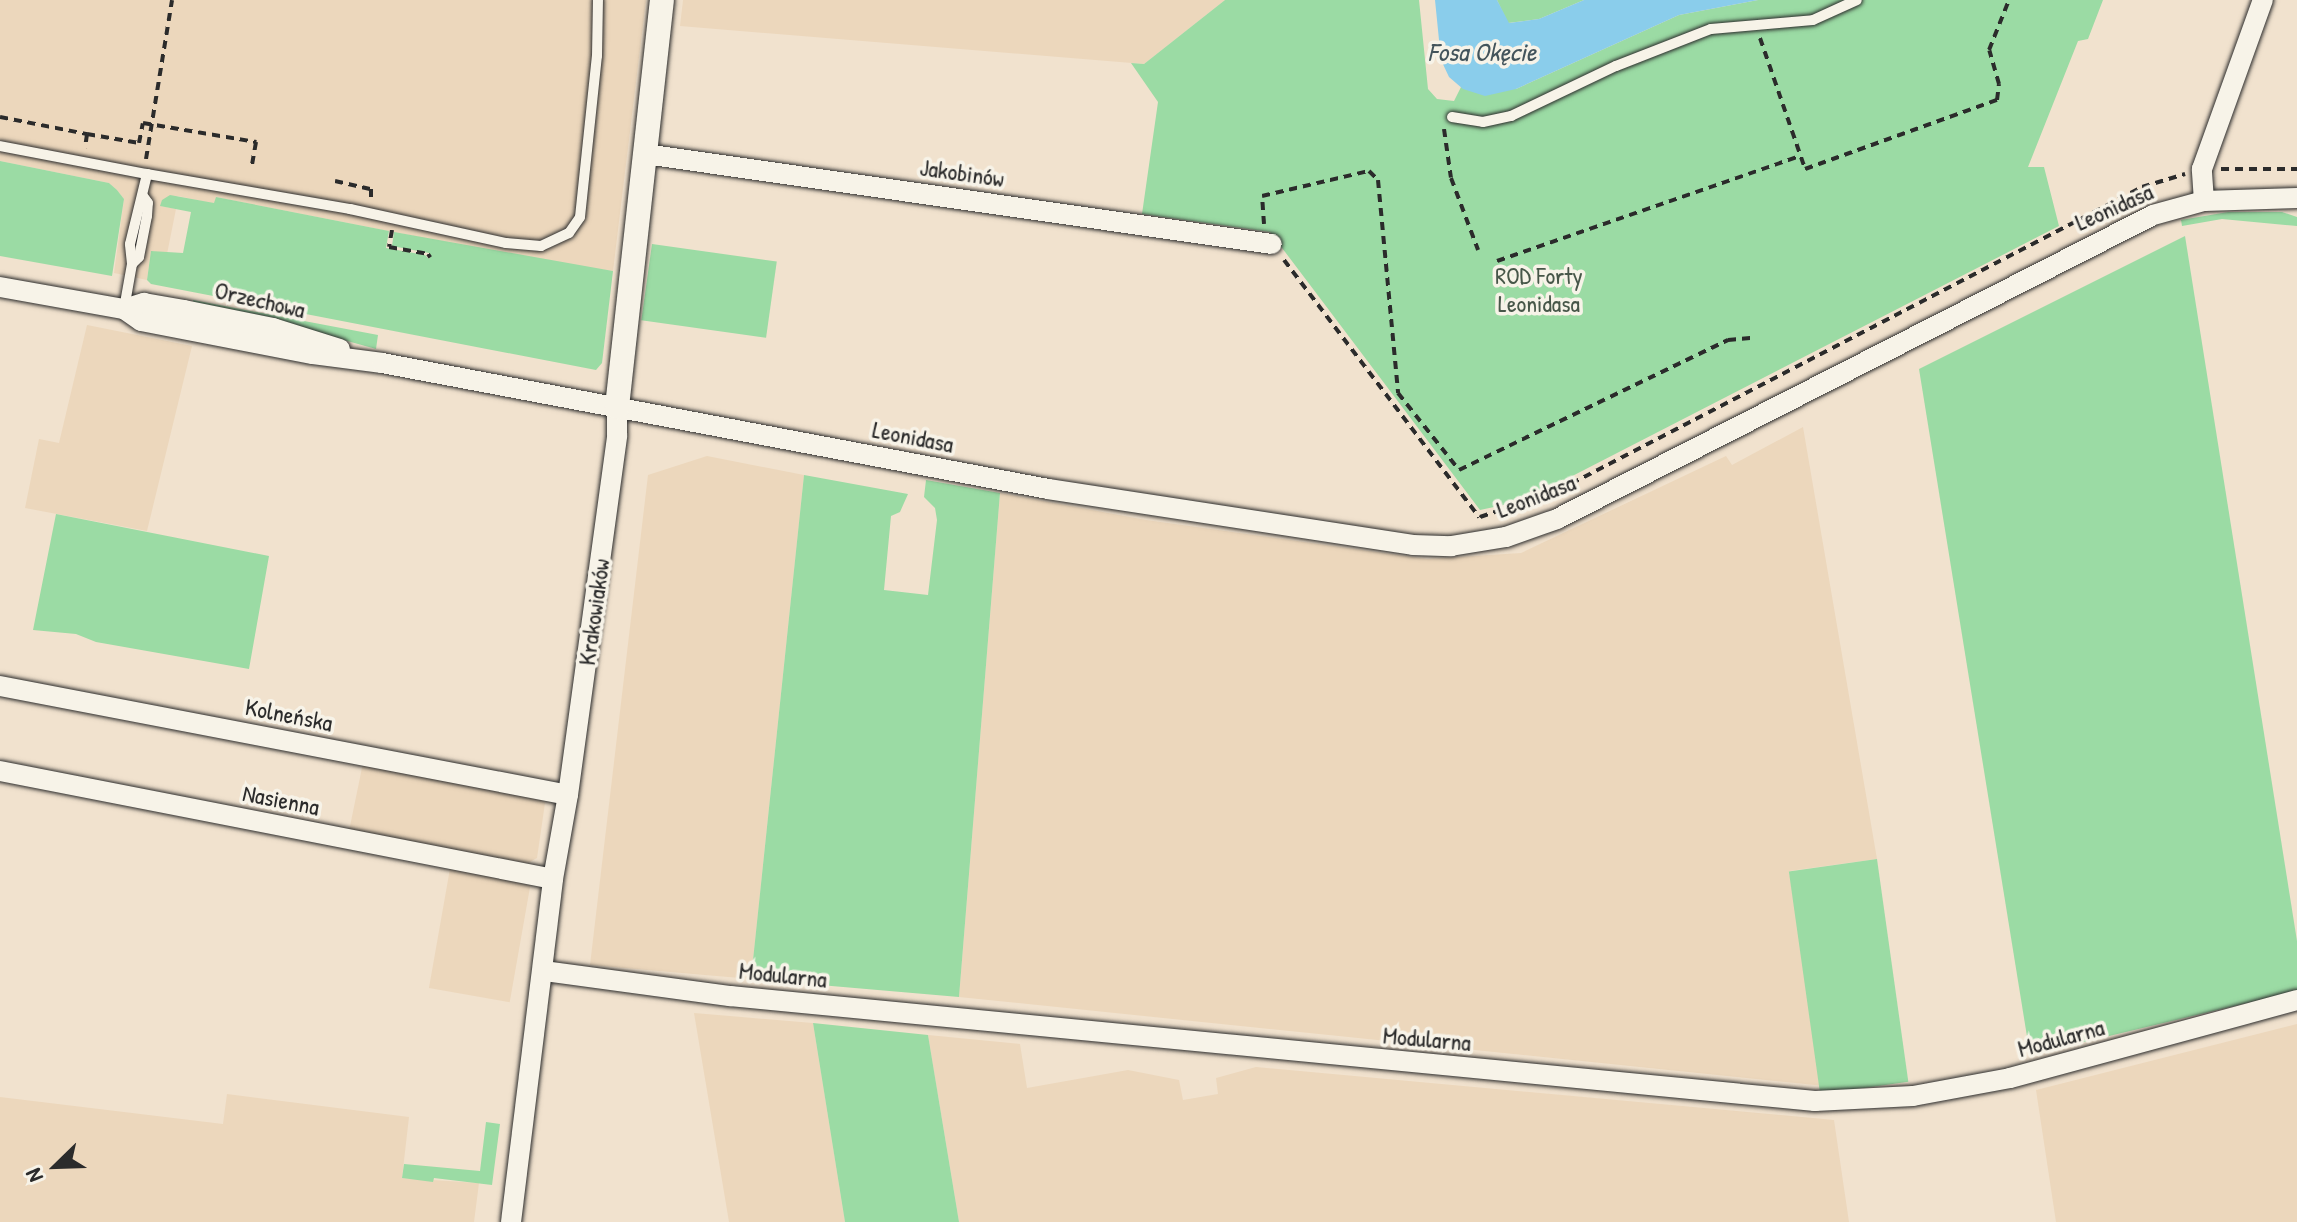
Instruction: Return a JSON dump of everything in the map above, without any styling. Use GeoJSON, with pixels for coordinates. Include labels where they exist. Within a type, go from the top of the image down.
{"type":"FeatureCollection","features":[{"type":"Feature","properties":{"kind":"street","name":"Krakowiaków"},"geometry":{"type":"LineString","coordinates":[[511,1222],[553,879],[568,795],[617,435],[617,407],[662,0]]}},
{"type":"Feature","properties":{"kind":"street"},"geometry":{"type":"LineString","coordinates":[[2204,201],[2202,169],[2263,0]]}},
{"type":"Feature","properties":{"kind":"street","name":"Jakobinów"},"geometry":{"type":"LineString","coordinates":[[645,154],[1268,238]]}},
{"type":"Feature","properties":{"kind":"street","name":"Leonidasa"},"geometry":{"type":"LineString","coordinates":[[617,407],[1090,495],[1413,545],[1451,546],[1489,542],[1542,526],[1591,503],[2153,215],[2204,201],[2297,198]]}},
{"type":"Feature","properties":{"kind":"street","name":"Orzechowa"},"geometry":{"type":"LineString","coordinates":[[0,287],[124,309],[144,303],[260,325],[382,363],[617,407]]}},
{"type":"Feature","properties":{"kind":"street","name":"Kolneńska"},"geometry":{"type":"LineString","coordinates":[[0,686],[568,795]]}},
{"type":"Feature","properties":{"kind":"street","name":"Nasienna"},"geometry":{"type":"LineString","coordinates":[[0,771],[553,879]]}},
{"type":"Feature","properties":{"kind":"street","name":"Modularna"},"geometry":{"type":"LineString","coordinates":[[544,971],[730,996],[1825,1102],[1913,1096],[2010,1078],[2297,1000]]}},
{"type":"Feature","properties":{"kind":"lane"},"geometry":{"type":"LineString","coordinates":[[0,146],[350,209],[506,243],[541,246],[569,233],[580,217],[597,56],[598,0]]}},
{"type":"Feature","properties":{"kind":"lane"},"geometry":{"type":"LineString","coordinates":[[1457,118],[1483,122],[1511,116],[1616,66],[1711,29],[1813,20],[1857,0]]}},
{"type":"Feature","properties":{"kind":"lane"},"geometry":{"type":"LineString","coordinates":[[124,309],[132,264],[130,244],[146,174]]}},
{"type":"Feature","properties":{"kind":"path"},"geometry":{"type":"LineString","coordinates":[[146,174],[151,124],[172,0]]}},
{"type":"Feature","properties":{"kind":"path"},"geometry":{"type":"LineString","coordinates":[[1759,27],[1761,44],[1805,169],[1997,100],[1999,84],[1989,50],[2009,0]]}},
{"type":"Feature","properties":{"kind":"path"},"geometry":{"type":"LineString","coordinates":[[1457,118],[1444,125],[1451,178],[1478,250]]}},
{"type":"Feature","properties":{"kind":"path"},"geometry":{"type":"LineString","coordinates":[[87,134],[139,143],[143,123],[256,142],[252,165]]}},
{"type":"Feature","properties":{"kind":"path"},"geometry":{"type":"LineString","coordinates":[[1497,261],[1800,156]]}},
{"type":"Feature","properties":{"kind":"path"},"geometry":{"type":"LineString","coordinates":[[1480,517],[1559,490],[2142,187],[2202,169],[2297,169]]}},
{"type":"Feature","properties":{"kind":"path"},"geometry":{"type":"LineString","coordinates":[[1489,542],[1480,517],[1268,238],[1262,196],[1369,171],[1378,180],[1398,393],[1459,470],[1728,340],[1753,338]]}},
{"type":"Feature","properties":{"kind":"path"},"geometry":{"type":"LineString","coordinates":[[335,181],[371,189]]}},
{"type":"Feature","properties":{"kind":"path"},"geometry":{"type":"LineString","coordinates":[[391,237],[389,247],[428,254],[430,257]]}},
{"type":"Feature","properties":{"kind":"shaded area"},"geometry":{"type":"Polygon","coordinates":[[[0,0],[646,0],[613,271],[540,261],[216,197],[215,204],[178,196],[161,206],[176,209],[167,254],[151,251],[147,280],[114,273],[124,199],[117,190],[109,183],[0,161],[0,0]]]}},
{"type":"Feature","properties":{"kind":"shaded area"},"geometry":{"type":"Polygon","coordinates":[[[683,0],[1225,0],[1144,64],[680,26],[683,0]]]}},
{"type":"Feature","properties":{"kind":"shaded area"},"geometry":{"type":"Polygon","coordinates":[[[87,325],[192,346],[147,531],[25,508],[39,439],[59,443],[87,325]]]}},
{"type":"Feature","properties":{"kind":"shaded area"},"geometry":{"type":"Polygon","coordinates":[[[1803,427],[1877,859],[1789,871],[1825,1086],[959,997],[1000,493],[1146,520],[1427,559],[1521,553],[1726,456],[1732,465],[1803,427]]]}},
{"type":"Feature","properties":{"kind":"shaded area"},"geometry":{"type":"Polygon","coordinates":[[[707,456],[804,475],[751,979],[590,965],[648,475],[707,456]]]}},
{"type":"Feature","properties":{"kind":"shaded area"},"geometry":{"type":"Polygon","coordinates":[[[363,763],[537,796],[545,803],[537,858],[528,863],[349,831],[363,763]]]}},
{"type":"Feature","properties":{"kind":"shaded area"},"geometry":{"type":"Polygon","coordinates":[[[451,863],[532,877],[510,1002],[429,988],[451,863]]]}},
{"type":"Feature","properties":{"kind":"shaded area"},"geometry":{"type":"Polygon","coordinates":[[[694,1013],[813,1023],[845,1222],[729,1222],[694,1013]]]}},
{"type":"Feature","properties":{"kind":"shaded area"},"geometry":{"type":"Polygon","coordinates":[[[2297,1024],[2297,1222],[2056,1222],[2036,1090],[2297,1024]]]}},
{"type":"Feature","properties":{"kind":"shaded area"},"geometry":{"type":"Polygon","coordinates":[[[928,1035],[1020,1044],[1027,1088],[1128,1070],[1179,1080],[1183,1100],[1218,1094],[1216,1078],[1256,1067],[1834,1120],[1849,1222],[959,1222],[928,1035]]]}},
{"type":"Feature","properties":{"kind":"shaded area"},"geometry":{"type":"Polygon","coordinates":[[[227,1094],[409,1117],[402,1178],[479,1183],[474,1222],[0,1222],[0,1097],[223,1124],[227,1094]]]}},
{"type":"Feature","properties":{"kind":"green space","name":"ROD Forty Leonidasa"},"geometry":{"type":"Polygon","coordinates":[[[1225,0],[1419,0],[1428,89],[1437,99],[1454,101],[1461,87],[1516,89],[1679,15],[1758,0],[2103,0],[2088,39],[2078,41],[2028,167],[2044,167],[2059,226],[1549,488],[1522,501],[1480,510],[1270,232],[1142,214],[1158,102],[1131,63],[1144,64],[1225,0]]]}},
{"type":"Feature","properties":{"kind":"green space"},"geometry":{"type":"Polygon","coordinates":[[[1497,0],[1584,0],[1539,19],[1508,23],[1497,0]]]}},
{"type":"Feature","properties":{"kind":"green space"},"geometry":{"type":"Polygon","coordinates":[[[0,161],[109,183],[117,190],[124,199],[112,276],[0,256],[0,161]]]}},
{"type":"Feature","properties":{"kind":"green space"},"geometry":{"type":"Polygon","coordinates":[[[170,195],[214,203],[216,197],[389,231],[386,248],[425,255],[429,259],[429,253],[392,246],[394,232],[613,271],[602,363],[596,370],[151,284],[147,280],[151,251],[183,253],[191,212],[160,206],[162,200],[170,195]]]}},
{"type":"Feature","properties":{"kind":"green space"},"geometry":{"type":"Polygon","coordinates":[[[2228,212],[2282,212],[2297,217],[2297,226],[2222,219],[2182,226],[2181,220],[2228,212]]]}},
{"type":"Feature","properties":{"kind":"green space"},"geometry":{"type":"Polygon","coordinates":[[[2185,236],[2297,941],[2297,991],[2030,1055],[1919,369],[2185,236]]]}},
{"type":"Feature","properties":{"kind":"green space"},"geometry":{"type":"Polygon","coordinates":[[[652,244],[777,262],[766,338],[641,320],[652,244]]]}},
{"type":"Feature","properties":{"kind":"green space"},"geometry":{"type":"Polygon","coordinates":[[[193,300],[378,335],[376,349],[290,325],[193,304],[193,300]]]}},
{"type":"Feature","properties":{"kind":"green space"},"geometry":{"type":"Polygon","coordinates":[[[804,475],[908,494],[900,512],[891,516],[884,590],[928,595],[937,520],[935,508],[924,497],[926,480],[1000,493],[959,997],[751,979],[804,475]]]}},
{"type":"Feature","properties":{"kind":"green space"},"geometry":{"type":"Polygon","coordinates":[[[56,514],[269,556],[249,669],[96,642],[76,634],[33,630],[56,514]]]}},
{"type":"Feature","properties":{"kind":"green space"},"geometry":{"type":"Polygon","coordinates":[[[1877,859],[1908,1082],[1820,1094],[1789,871],[1877,859]]]}},
{"type":"Feature","properties":{"kind":"green space"},"geometry":{"type":"Polygon","coordinates":[[[813,1023],[928,1035],[959,1222],[845,1222],[813,1023]]]}},
{"type":"Feature","properties":{"kind":"green space"},"geometry":{"type":"Polygon","coordinates":[[[486,1122],[500,1124],[492,1185],[434,1178],[433,1182],[402,1178],[404,1164],[480,1171],[486,1122]]]}},
{"type":"Feature","properties":{"kind":"water","name":"Fosa Okęcie"},"geometry":{"type":"Polygon","coordinates":[[[1435,0],[1497,0],[1509,23],[1539,19],[1584,0],[1758,0],[1679,15],[1516,89],[1485,96],[1463,89],[1449,77],[1441,60],[1435,0]]]}}]}
